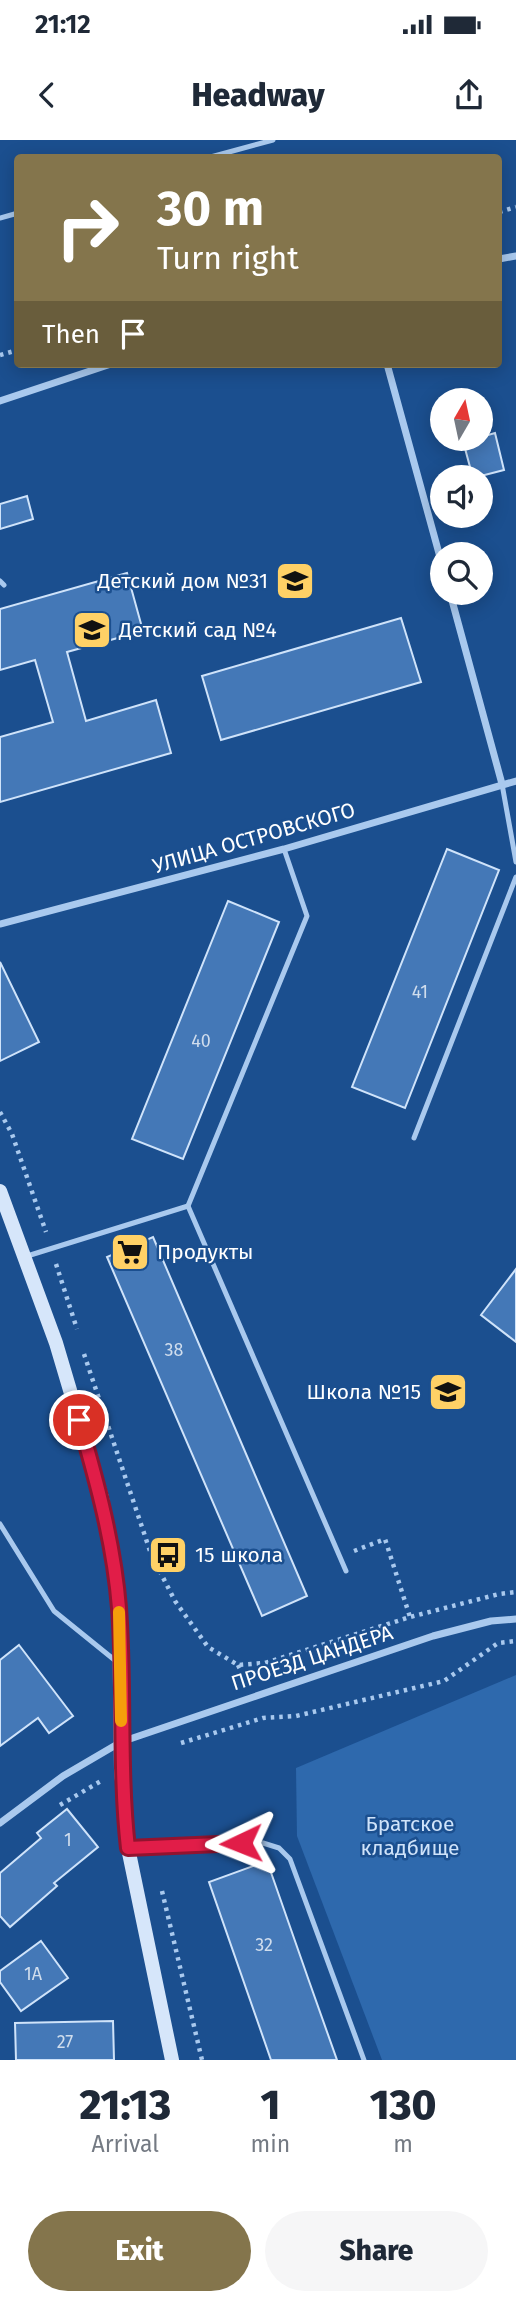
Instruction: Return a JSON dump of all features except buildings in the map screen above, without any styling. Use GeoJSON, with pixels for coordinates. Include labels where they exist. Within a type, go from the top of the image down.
{"type":"FeatureCollection","features":[{"type":"Feature","properties":{"kind":"main road"},"geometry":{"type":"LineString","coordinates":[[0,1191],[56,1343],[102,1498],[119,1605],[122,1666],[121,1742],[128,1848],[172,2060]]}},
{"type":"Feature","properties":{"kind":"street"},"geometry":{"type":"LineString","coordinates":[[0,401],[99,368]]}},
{"type":"Feature","properties":{"kind":"street"},"geometry":{"type":"LineString","coordinates":[[388,368],[436,542]]}},
{"type":"Feature","properties":{"kind":"street"},"geometry":{"type":"LineString","coordinates":[[453,605],[502,784]]}},
{"type":"Feature","properties":{"kind":"street","name":"УЛИЦА ОСТРОВСКОГО"},"geometry":{"type":"LineString","coordinates":[[0,925],[284,849],[516,780]]}},
{"type":"Feature","properties":{"kind":"street","name":"ПРОЕЗД ЦАНДЕРА"},"geometry":{"type":"LineString","coordinates":[[0,1823],[63,1776],[121,1742],[433,1636],[491,1621],[516,1619]]}},
{"type":"Feature","properties":{"kind":"lane"},"geometry":{"type":"LineString","coordinates":[[222,154],[273,140]]}},
{"type":"Feature","properties":{"kind":"lane"},"geometry":{"type":"LineString","coordinates":[[502,784],[516,862]]}},
{"type":"Feature","properties":{"kind":"lane"},"geometry":{"type":"LineString","coordinates":[[284,849],[307,916],[188,1206],[346,1571]]}},
{"type":"Feature","properties":{"kind":"lane"},"geometry":{"type":"LineString","coordinates":[[414,1138],[516,877]]}},
{"type":"Feature","properties":{"kind":"lane"},"geometry":{"type":"LineString","coordinates":[[24,1257],[188,1206]]}},
{"type":"Feature","properties":{"kind":"lane"},"geometry":{"type":"LineString","coordinates":[[0,1524],[54,1611],[122,1666]]}},
{"type":"Feature","properties":{"kind":"lane"},"geometry":{"type":"LineString","coordinates":[[128,1848],[263,1843],[279,1848],[290,1859],[363,2060]]}},
{"type":"Feature","properties":{"kind":"path"},"geometry":{"type":"LineString","coordinates":[[0,1112],[12,1134],[79,1338]]}},
{"type":"Feature","properties":{"kind":"path"},"geometry":{"type":"LineString","coordinates":[[83,1351],[151,1555],[175,1601],[208,1647],[238,1665],[265,1663],[410,1617],[516,1592]]}},
{"type":"Feature","properties":{"kind":"path"},"geometry":{"type":"LineString","coordinates":[[339,1556],[385,1539],[410,1617]]}},
{"type":"Feature","properties":{"kind":"path"},"geometry":{"type":"LineString","coordinates":[[179,1744],[262,1718],[296,1716],[444,1681],[498,1643],[516,1641]]}},
{"type":"Feature","properties":{"kind":"path"},"geometry":{"type":"LineString","coordinates":[[160,1887],[202,2060]]}},
{"type":"Feature","properties":{"kind":"green space","name":"Братское кладбище"},"geometry":{"type":"Polygon","coordinates":[[[516,1675],[516,2060],[382,2060],[297,1836],[296,1768],[516,1675]]]}},
{"type":"Feature","properties":{"kind":"slow traffic"},"geometry":{"type":"LineString","coordinates":[[119,1612],[121,1721]]}},
{"type":"Feature","properties":{"kind":"place","name":"Детский дом №31"},"geometry":{"type":"Point","coordinates":[295,581]}},
{"type":"Feature","properties":{"kind":"place","name":"Детский сад №4"},"geometry":{"type":"Point","coordinates":[92,630]}},
{"type":"Feature","properties":{"kind":"place","name":"Продукты"},"geometry":{"type":"Point","coordinates":[130,1252]}},
{"type":"Feature","properties":{"kind":"place","name":"Школа №15"},"geometry":{"type":"Point","coordinates":[448,1392]}},
{"type":"Feature","properties":{"kind":"place","name":"15 школа"},"geometry":{"type":"Point","coordinates":[168,1555]}},
{"type":"Feature","properties":{"kind":"route"},"geometry":{"type":"LineString","coordinates":[[79,1420],[102,1498],[119,1605],[122,1666],[121,1769],[128,1848],[241,1843]]}}]}
